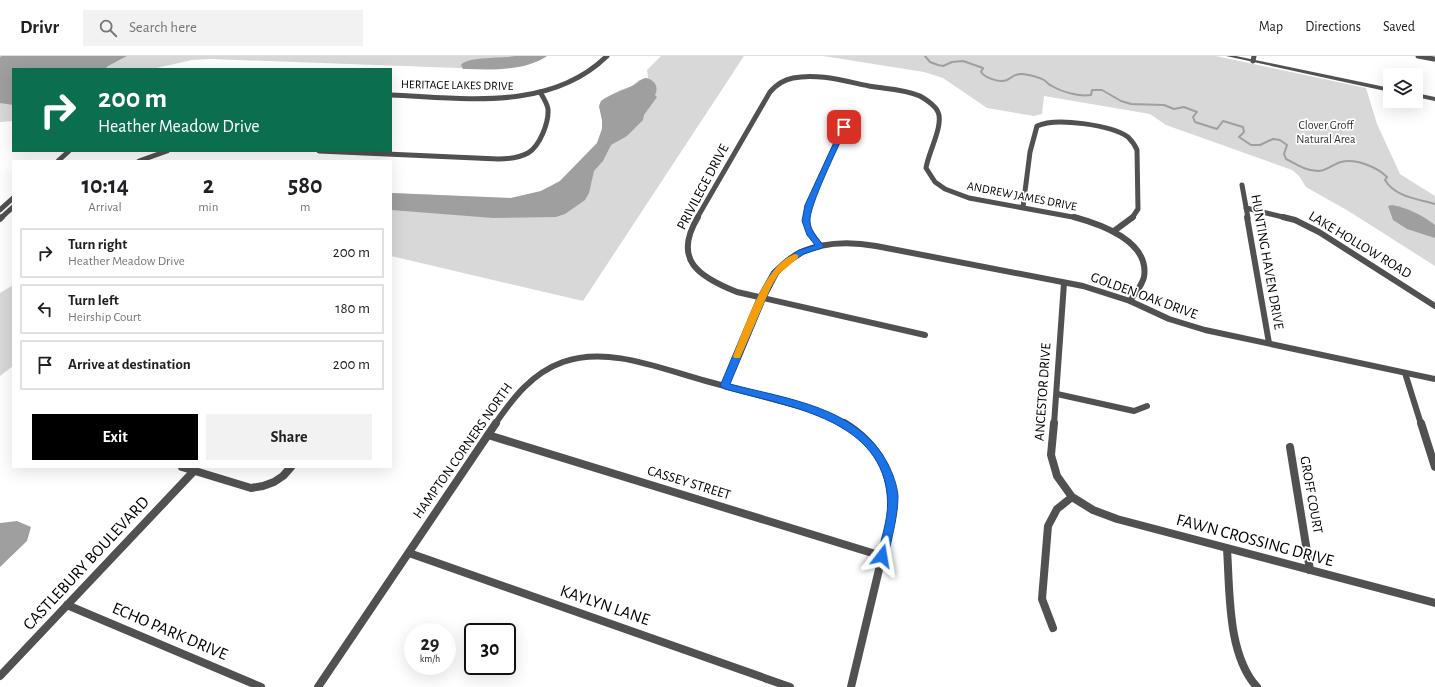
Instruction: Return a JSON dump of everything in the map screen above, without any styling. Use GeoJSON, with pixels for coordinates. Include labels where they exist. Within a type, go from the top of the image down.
{"type":"FeatureCollection","features":[{"type":"Feature","properties":{"kind":"street","name":"HERITAGE LAKES DRIVE"},"geometry":{"type":"LineString","coordinates":[[392,95],[490,98],[510,97],[540,92],[565,84],[583,76],[607,56]]}},
{"type":"Feature","properties":{"kind":"street"},"geometry":{"type":"LineString","coordinates":[[1229,56],[1254,59],[1383,88]]}},
{"type":"Feature","properties":{"kind":"street"},"geometry":{"type":"LineString","coordinates":[[1418,56],[1434,58]]}},
{"type":"Feature","properties":{"kind":"street","name":"ANDREW JAMES DRIVE"},"geometry":{"type":"LineString","coordinates":[[785,80],[802,76],[821,77],[903,91],[921,97],[934,106],[940,116],[940,122],[926,168],[935,182],[945,189],[969,198],[1088,220],[1114,231],[1126,239],[1137,251],[1143,263],[1144,274],[1130,301]]}},
{"type":"Feature","properties":{"kind":"street","name":"PRIVILEGE DRIVE"},"geometry":{"type":"LineString","coordinates":[[785,80],[773,87],[690,230],[686,246],[691,263],[712,282],[737,292],[925,334]]}},
{"type":"Feature","properties":{"kind":"street"},"geometry":{"type":"LineString","coordinates":[[341,152],[498,159],[516,158],[524,155],[536,147],[543,131],[548,110],[546,100],[540,92]]}},
{"type":"Feature","properties":{"kind":"street"},"geometry":{"type":"LineString","coordinates":[[1423,96],[1435,99]]}},
{"type":"Feature","properties":{"kind":"street"},"geometry":{"type":"LineString","coordinates":[[1023,207],[1035,131],[1043,123],[1065,122],[1103,128],[1127,137],[1134,143],[1137,150],[1138,209],[1130,220],[1114,231]]}},
{"type":"Feature","properties":{"kind":"street"},"geometry":{"type":"LineString","coordinates":[[820,246],[811,235],[806,221],[809,205],[844,127]]}},
{"type":"Feature","properties":{"kind":"street"},"geometry":{"type":"LineString","coordinates":[[59,160],[68,152]]}},
{"type":"Feature","properties":{"kind":"street"},"geometry":{"type":"LineString","coordinates":[[143,160],[164,152]]}},
{"type":"Feature","properties":{"kind":"street","name":"HUNTING HAVEN DRIVE"},"geometry":{"type":"LineString","coordinates":[[1242,185],[1269,343]]}},
{"type":"Feature","properties":{"kind":"street"},"geometry":{"type":"LineString","coordinates":[[0,210],[12,199]]}},
{"type":"Feature","properties":{"kind":"street"},"geometry":{"type":"LineString","coordinates":[[0,219],[12,208]]}},
{"type":"Feature","properties":{"kind":"street","name":"LAKE HOLLOW ROAD"},"geometry":{"type":"LineString","coordinates":[[1246,208],[1295,220],[1319,232],[1435,306]]}},
{"type":"Feature","properties":{"kind":"street","name":"GOLDEN OAK DRIVE"},"geometry":{"type":"LineString","coordinates":[[725,386],[762,298],[775,273],[801,252],[820,246],[858,243],[1106,292],[1189,326],[1435,379]]}},
{"type":"Feature","properties":{"kind":"street","name":"ANCESTOR DRIVE"},"geometry":{"type":"LineString","coordinates":[[1064,283],[1052,455],[1057,476],[1072,497]]}},
{"type":"Feature","properties":{"kind":"street","name":"HAMPTON CORNERS NORTH"},"geometry":{"type":"LineString","coordinates":[[318,687],[513,398],[526,384],[543,370],[563,361],[584,356],[604,356],[626,359],[817,411],[843,422],[866,440],[878,455],[888,475],[893,494],[892,515],[851,687]]}},
{"type":"Feature","properties":{"kind":"street"},"geometry":{"type":"LineString","coordinates":[[1405,373],[1435,467]]}},
{"type":"Feature","properties":{"kind":"street"},"geometry":{"type":"LineString","coordinates":[[1057,394],[1134,411],[1147,406]]}},
{"type":"Feature","properties":{"kind":"street","name":"CASSEY STREET"},"geometry":{"type":"LineString","coordinates":[[488,435],[882,556]]}},
{"type":"Feature","properties":{"kind":"street","name":"GROFF COURT"},"geometry":{"type":"LineString","coordinates":[[1290,447],[1310,570]]}},
{"type":"Feature","properties":{"kind":"street"},"geometry":{"type":"LineString","coordinates":[[185,468],[242,486],[262,488],[271,485],[281,478],[290,468]]}},
{"type":"Feature","properties":{"kind":"street","name":"CASTLEBURY BOULEVARD"},"geometry":{"type":"LineString","coordinates":[[0,676],[194,471]]}},
{"type":"Feature","properties":{"kind":"street"},"geometry":{"type":"LineString","coordinates":[[1053,628],[1042,599],[1048,526],[1051,514],[1060,505],[1072,497]]}},
{"type":"Feature","properties":{"kind":"street","name":"FAWN CROSSING DRIVE"},"geometry":{"type":"LineString","coordinates":[[1072,497],[1093,510],[1116,519],[1435,603]]}},
{"type":"Feature","properties":{"kind":"street"},"geometry":{"type":"LineString","coordinates":[[1227,548],[1235,641],[1245,672],[1251,683],[1257,687]]}},
{"type":"Feature","properties":{"kind":"street","name":"KAYLYN LANE"},"geometry":{"type":"LineString","coordinates":[[409,553],[790,687]]}},
{"type":"Feature","properties":{"kind":"street","name":"ECHO PARK DRIVE"},"geometry":{"type":"LineString","coordinates":[[67,605],[261,687]]}},
{"type":"Feature","properties":{"kind":"green space"},"geometry":{"type":"Polygon","coordinates":[[[0,56],[547,56],[525,66],[485,69],[210,59],[192,60],[156,68],[12,68],[12,121],[0,122],[0,56]]]}},
{"type":"Feature","properties":{"kind":"green space"},"geometry":{"type":"Polygon","coordinates":[[[661,56],[744,56],[583,301],[392,256],[392,193],[511,198],[541,191],[560,181],[597,143],[602,129],[599,106],[601,101],[620,90],[632,86],[639,80],[648,78],[647,70],[661,56]]]}},
{"type":"Feature","properties":{"kind":"green space","name":"Clover Groff Natural Area"},"geometry":{"type":"Polygon","coordinates":[[[823,56],[1216,56],[1366,88],[1377,124],[1400,174],[1435,196],[1435,266],[1350,212],[1306,187],[1299,176],[1292,170],[1166,125],[1150,114],[1044,96],[1042,114],[1034,116],[987,108],[943,78],[924,72],[823,56]]]}},
{"type":"Feature","properties":{"kind":"green space"},"geometry":{"type":"Polygon","coordinates":[[[12,286],[12,367],[0,376],[0,293],[12,286]]]}},
{"type":"Feature","properties":{"kind":"shaded area"},"geometry":{"type":"Polygon","coordinates":[[[127,56],[106,68],[12,68],[12,105],[0,103],[0,57],[127,56]]]}},
{"type":"Feature","properties":{"kind":"shaded area"},"geometry":{"type":"Polygon","coordinates":[[[515,56],[547,56],[538,61],[518,67],[487,70],[463,69],[461,65],[471,60],[515,56]]]}},
{"type":"Feature","properties":{"kind":"shaded area"},"geometry":{"type":"Polygon","coordinates":[[[646,78],[654,82],[657,89],[655,95],[657,97],[644,115],[643,120],[627,136],[611,145],[603,161],[594,171],[589,193],[585,200],[565,214],[556,217],[493,218],[392,210],[392,193],[511,198],[541,191],[560,181],[597,143],[602,129],[599,106],[601,101],[608,96],[632,86],[646,78]]]}},
{"type":"Feature","properties":{"kind":"shaded area"},"geometry":{"type":"Polygon","coordinates":[[[1392,205],[1415,212],[1435,225],[1435,238],[1407,229],[1393,220],[1388,206],[1392,205]]]}},
{"type":"Feature","properties":{"kind":"shaded area"},"geometry":{"type":"Polygon","coordinates":[[[17,521],[31,527],[27,541],[0,567],[0,523],[17,521]]]}},
{"type":"Feature","properties":{"kind":"waterway"},"geometry":{"type":"LineString","coordinates":[[925,56],[930,62],[943,66],[952,62],[963,61],[983,68],[981,72],[983,74],[989,78],[997,80],[1004,81],[1016,75],[1023,74],[1039,78],[1056,88],[1076,95],[1091,95],[1092,90],[1102,90],[1121,101],[1131,104],[1164,105],[1174,109],[1184,107],[1197,112],[1193,117],[1195,122],[1217,129],[1223,121],[1243,127],[1244,132],[1239,137],[1251,145],[1260,145],[1273,139],[1280,140],[1287,145],[1284,154],[1286,159],[1305,169],[1321,171],[1341,162],[1359,162],[1383,173],[1387,177],[1385,180],[1389,186],[1401,194],[1435,204]]}},
{"type":"Feature","properties":{"kind":"slow traffic"},"geometry":{"type":"LineString","coordinates":[[737,356],[766,287],[775,273],[795,256]]}},
{"type":"Feature","properties":{"kind":"route"},"geometry":{"type":"LineString","coordinates":[[844,127],[809,205],[806,221],[811,235],[820,246],[801,252],[775,273],[766,287],[725,386],[817,411],[843,422],[866,440],[878,455],[888,475],[893,494],[892,515],[882,556]]}}]}
